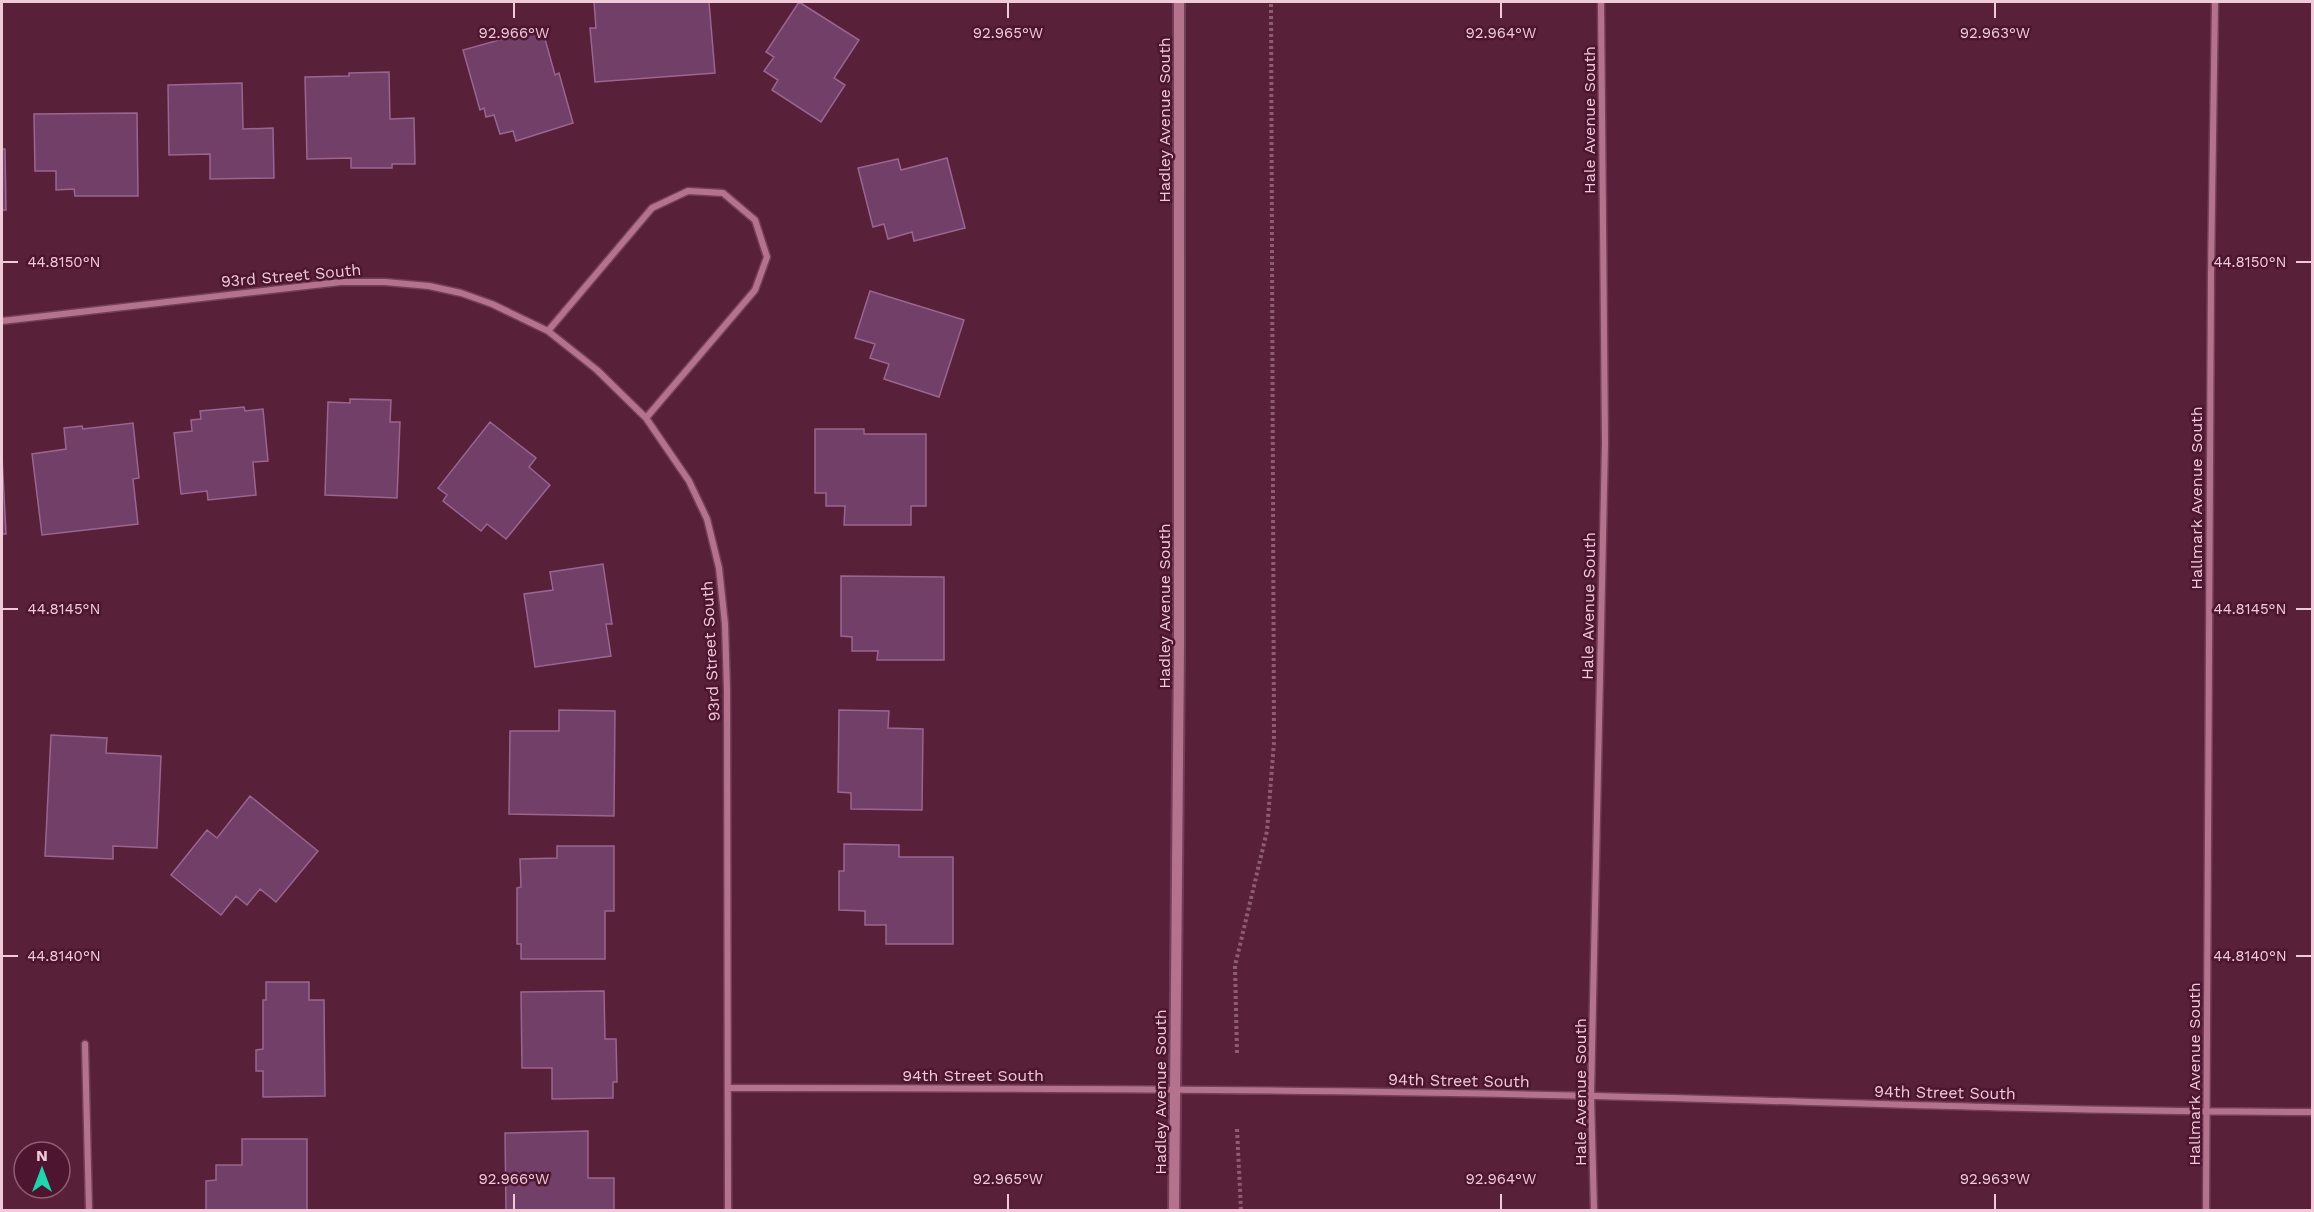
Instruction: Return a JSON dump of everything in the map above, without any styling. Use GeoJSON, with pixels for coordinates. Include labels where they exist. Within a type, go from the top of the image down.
{"type":"FeatureCollection","features":[{"type":"Feature","properties":{"kind":"street","name":"Hadley Avenue South"},"geometry":{"type":"LineString","coordinates":[[1174,1210],[1179,648],[1179,2]]}},
{"type":"Feature","properties":{"kind":"street","name":"Hale Avenue South"},"geometry":{"type":"LineString","coordinates":[[1594,1210],[1591,1096],[1605,442],[1601,2]]}},
{"type":"Feature","properties":{"kind":"street","name":"Hallmark Avenue South"},"geometry":{"type":"LineString","coordinates":[[2206,1210],[2211,273],[2215,2]]}},
{"type":"Feature","properties":{"kind":"street"},"geometry":{"type":"LineString","coordinates":[[548,331],[652,208],[688,191],[723,193],[755,220],[767,257],[755,290],[646,418]]}},
{"type":"Feature","properties":{"kind":"street","name":"93rd Street South"},"geometry":{"type":"LineString","coordinates":[[2,321],[341,282],[386,282],[429,286],[461,293],[548,331],[597,370],[646,418],[689,481],[703,509],[719,568],[725,624],[727,690],[728,1088]]}},
{"type":"Feature","properties":{"kind":"street"},"geometry":{"type":"LineString","coordinates":[[85,1044],[88,1210]]}},
{"type":"Feature","properties":{"kind":"street","name":"94th Street South"},"geometry":{"type":"LineString","coordinates":[[728,1088],[1174,1090],[1591,1096],[2208,1112],[2313,1112]]}},
{"type":"Feature","properties":{"kind":"street"},"geometry":{"type":"LineString","coordinates":[[728,1088],[728,1210]]}},
{"type":"Feature","properties":{"kind":"path"},"geometry":{"type":"LineString","coordinates":[[1237,1053],[1235,966],[1267,831],[1274,741],[1271,2]]}},
{"type":"Feature","properties":{"kind":"path"},"geometry":{"type":"LineString","coordinates":[[1237,1129],[1241,1210]]}},
{"type":"Feature","properties":{"kind":"building"},"geometry":{"type":"Polygon","coordinates":[[[594,2],[709,2],[715,73],[595,82],[590,28],[596,28],[594,2]]]}},
{"type":"Feature","properties":{"kind":"building"},"geometry":{"type":"Polygon","coordinates":[[[799,2],[859,40],[834,78],[845,85],[821,122],[772,90],[778,80],[764,71],[774,57],[766,52],[799,2]]]}},
{"type":"Feature","properties":{"kind":"building"},"geometry":{"type":"Polygon","coordinates":[[[542,28],[555,75],[559,73],[573,123],[516,141],[513,131],[500,134],[494,115],[486,117],[484,108],[480,110],[463,50],[542,28]]]}},
{"type":"Feature","properties":{"kind":"building"},"geometry":{"type":"Polygon","coordinates":[[[389,72],[390,119],[414,118],[415,164],[392,164],[392,168],[351,168],[351,158],[307,159],[305,77],[389,72]]]}},
{"type":"Feature","properties":{"kind":"building"},"geometry":{"type":"Polygon","coordinates":[[[242,83],[243,129],[273,128],[274,178],[210,179],[210,154],[169,155],[168,85],[242,83]]]}},
{"type":"Feature","properties":{"kind":"building"},"geometry":{"type":"Polygon","coordinates":[[[137,113],[138,196],[75,196],[74,189],[56,190],[56,171],[35,171],[34,114],[137,113]]]}},
{"type":"Feature","properties":{"kind":"building"},"geometry":{"type":"Polygon","coordinates":[[[2,149],[5,149],[6,210],[2,210],[2,149]]]}},
{"type":"Feature","properties":{"kind":"building"},"geometry":{"type":"Polygon","coordinates":[[[947,158],[965,228],[914,241],[912,232],[888,239],[884,224],[873,227],[858,168],[898,159],[901,170],[947,158]]]}},
{"type":"Feature","properties":{"kind":"building"},"geometry":{"type":"Polygon","coordinates":[[[870,291],[964,320],[939,397],[884,379],[889,364],[870,358],[875,344],[855,338],[870,291]]]}},
{"type":"Feature","properties":{"kind":"building"},"geometry":{"type":"Polygon","coordinates":[[[350,399],[391,400],[390,422],[400,422],[397,498],[325,495],[328,402],[350,403],[350,399]]]}},
{"type":"Feature","properties":{"kind":"building"},"geometry":{"type":"Polygon","coordinates":[[[244,407],[245,411],[263,409],[268,461],[253,462],[256,495],[208,500],[207,491],[181,494],[174,433],[192,431],[191,420],[201,419],[200,411],[244,407]]]}},
{"type":"Feature","properties":{"kind":"building"},"geometry":{"type":"Polygon","coordinates":[[[490,422],[536,458],[529,467],[550,485],[506,539],[487,524],[481,531],[443,501],[447,495],[438,488],[490,422]]]}},
{"type":"Feature","properties":{"kind":"building"},"geometry":{"type":"Polygon","coordinates":[[[133,423],[139,478],[133,479],[138,524],[42,535],[32,454],[66,449],[64,428],[82,426],[83,429],[133,423]]]}},
{"type":"Feature","properties":{"kind":"building"},"geometry":{"type":"Polygon","coordinates":[[[815,429],[864,429],[864,434],[926,434],[926,506],[911,506],[911,525],[844,525],[845,506],[826,506],[826,493],[815,493],[815,429]]]}},
{"type":"Feature","properties":{"kind":"building"},"geometry":{"type":"Polygon","coordinates":[[[2,456],[6,534],[2,534],[2,456]]]}},
{"type":"Feature","properties":{"kind":"building"},"geometry":{"type":"Polygon","coordinates":[[[603,564],[612,624],[606,624],[611,656],[535,667],[524,594],[553,590],[550,572],[603,564]]]}},
{"type":"Feature","properties":{"kind":"building"},"geometry":{"type":"Polygon","coordinates":[[[841,576],[944,577],[944,660],[877,660],[878,651],[852,651],[852,637],[841,636],[841,576]]]}},
{"type":"Feature","properties":{"kind":"building"},"geometry":{"type":"Polygon","coordinates":[[[559,710],[615,711],[614,816],[509,814],[510,731],[559,731],[559,710]]]}},
{"type":"Feature","properties":{"kind":"building"},"geometry":{"type":"Polygon","coordinates":[[[839,710],[889,711],[888,728],[923,729],[922,810],[851,809],[851,793],[838,792],[839,710]]]}},
{"type":"Feature","properties":{"kind":"building"},"geometry":{"type":"Polygon","coordinates":[[[51,735],[107,738],[106,753],[161,756],[157,848],[113,846],[113,859],[45,856],[51,735]]]}},
{"type":"Feature","properties":{"kind":"building"},"geometry":{"type":"Polygon","coordinates":[[[250,796],[318,851],[276,902],[260,889],[247,905],[236,896],[221,915],[171,875],[207,830],[217,838],[250,796]]]}},
{"type":"Feature","properties":{"kind":"building"},"geometry":{"type":"Polygon","coordinates":[[[844,844],[899,845],[899,857],[953,857],[953,944],[886,944],[886,925],[865,925],[865,911],[839,910],[839,871],[844,871],[844,844]]]}},
{"type":"Feature","properties":{"kind":"building"},"geometry":{"type":"Polygon","coordinates":[[[557,846],[614,846],[614,911],[605,911],[605,959],[521,959],[521,944],[517,944],[517,888],[521,887],[520,859],[557,858],[557,846]]]}},
{"type":"Feature","properties":{"kind":"building"},"geometry":{"type":"Polygon","coordinates":[[[266,982],[309,982],[309,1000],[324,1000],[325,1096],[263,1097],[263,1071],[256,1071],[256,1050],[263,1049],[263,1000],[266,1000],[266,982]]]}},
{"type":"Feature","properties":{"kind":"building"},"geometry":{"type":"Polygon","coordinates":[[[604,991],[605,1039],[616,1039],[617,1082],[613,1082],[613,1098],[552,1099],[552,1068],[522,1068],[521,992],[604,991]]]}},
{"type":"Feature","properties":{"kind":"building"},"geometry":{"type":"Polygon","coordinates":[[[588,1131],[588,1178],[614,1178],[614,1210],[506,1210],[505,1133],[588,1131]]]}},
{"type":"Feature","properties":{"kind":"building"},"geometry":{"type":"Polygon","coordinates":[[[242,1139],[307,1139],[307,1210],[206,1210],[206,1181],[216,1180],[216,1165],[242,1165],[242,1139]]]}}]}
